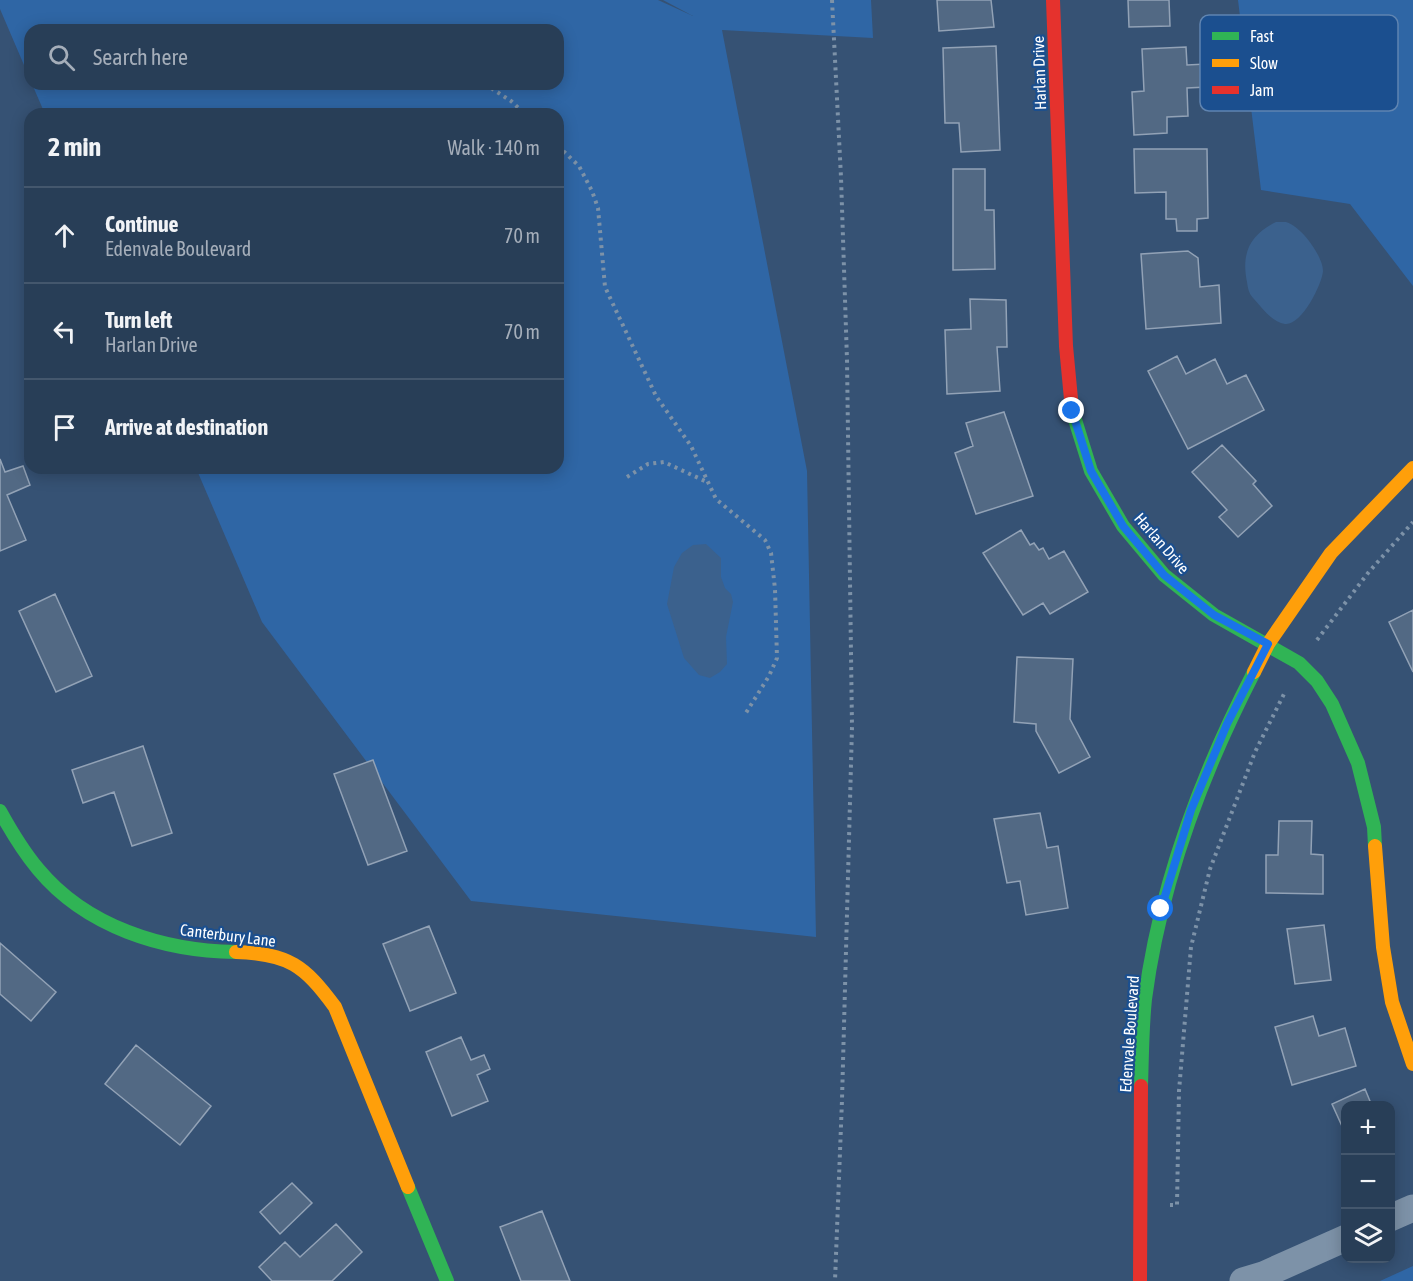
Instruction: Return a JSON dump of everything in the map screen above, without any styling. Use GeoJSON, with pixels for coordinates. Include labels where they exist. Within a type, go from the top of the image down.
{"type":"FeatureCollection","features":[{"type":"Feature","properties":{"kind":"street","name":"Harlan Drive"},"geometry":{"type":"LineString","coordinates":[[1053,0],[1070,389],[1072,411],[1091,471],[1123,526],[1164,575],[1214,615],[1299,663],[1317,681],[1332,704],[1358,764],[1374,827],[1383,947],[1392,1002],[1413,1064]]}},
{"type":"Feature","properties":{"kind":"street","name":"Edenvale Boulevard"},"geometry":{"type":"LineString","coordinates":[[1140,1281],[1140,1097],[1145,1000],[1161,909],[1191,810],[1227,724],[1268,644],[1331,553],[1413,468]]}},
{"type":"Feature","properties":{"kind":"street","name":"Canterbury Lane"},"geometry":{"type":"LineString","coordinates":[[0,811],[17,842],[52,885],[96,917],[145,939],[200,951],[253,952],[287,959],[315,979],[335,1007],[447,1281]]}},
{"type":"Feature","properties":{"kind":"street"},"geometry":{"type":"LineString","coordinates":[[1395,1216],[1413,1208]]}},
{"type":"Feature","properties":{"kind":"street"},"geometry":{"type":"LineString","coordinates":[[1243,1281],[1263,1275],[1341,1240]]}},
{"type":"Feature","properties":{"kind":"path"},"geometry":{"type":"LineString","coordinates":[[832,0],[842,177],[847,349],[852,727],[835,1281]]}},
{"type":"Feature","properties":{"kind":"path"},"geometry":{"type":"LineString","coordinates":[[495,90],[519,108]]}},
{"type":"Feature","properties":{"kind":"path"},"geometry":{"type":"LineString","coordinates":[[564,152],[579,166],[595,200],[600,225],[605,287],[656,396],[691,446],[716,499],[765,540],[771,553],[775,589],[777,658],[769,676],[744,716]]}},
{"type":"Feature","properties":{"kind":"path"},"geometry":{"type":"LineString","coordinates":[[627,477],[648,464],[664,462],[708,482]]}},
{"type":"Feature","properties":{"kind":"path"},"geometry":{"type":"LineString","coordinates":[[1140,1205],[1178,1205],[1179,1092],[1191,947],[1210,869],[1256,752],[1299,663],[1368,573],[1413,522]]}},
{"type":"Feature","properties":{"kind":"shaded area"},"geometry":{"type":"Polygon","coordinates":[[[0,0],[658,0],[693,16],[663,0],[871,0],[873,38],[722,30],[807,471],[816,937],[471,901],[262,622],[199,474],[564,474],[564,108],[42,108],[35,90],[564,90],[564,24],[24,24],[24,65],[0,9],[0,0]]]}},
{"type":"Feature","properties":{"kind":"shaded area"},"geometry":{"type":"Polygon","coordinates":[[[1238,0],[1413,0],[1413,286],[1350,204],[1261,190],[1251,111],[1398,111],[1398,15],[1240,15],[1238,0]]]}},
{"type":"Feature","properties":{"kind":"shaded area"},"geometry":{"type":"Polygon","coordinates":[[[1276,222],[1286,222],[1304,235],[1315,250],[1323,271],[1310,304],[1298,319],[1285,324],[1272,318],[1252,297],[1245,272],[1247,254],[1254,239],[1276,222]]]}},
{"type":"Feature","properties":{"kind":"shaded area"},"geometry":{"type":"Polygon","coordinates":[[[706,544],[721,558],[721,577],[733,602],[726,637],[727,664],[710,678],[699,675],[684,658],[667,604],[674,567],[682,553],[693,545],[706,544]]]}},
{"type":"Feature","properties":{"kind":"shaded area"},"geometry":{"type":"Polygon","coordinates":[[[1413,1266],[1413,1281],[1380,1281],[1413,1266]]]}},
{"type":"Feature","properties":{"kind":"building"},"geometry":{"type":"Polygon","coordinates":[[[937,0],[991,0],[994,27],[939,31],[937,0]]]}},
{"type":"Feature","properties":{"kind":"building"},"geometry":{"type":"Polygon","coordinates":[[[1128,0],[1169,0],[1170,26],[1129,27],[1128,0]]]}},
{"type":"Feature","properties":{"kind":"building"},"geometry":{"type":"Polygon","coordinates":[[[996,46],[1000,150],[961,152],[959,123],[945,123],[943,48],[996,46]]]}},
{"type":"Feature","properties":{"kind":"building"},"geometry":{"type":"Polygon","coordinates":[[[1186,47],[1187,65],[1200,64],[1200,87],[1187,88],[1188,116],[1167,117],[1167,133],[1134,135],[1132,92],[1144,91],[1142,49],[1186,47]]]}},
{"type":"Feature","properties":{"kind":"building"},"geometry":{"type":"Polygon","coordinates":[[[1134,149],[1207,149],[1208,218],[1197,219],[1197,231],[1177,231],[1176,219],[1166,219],[1166,192],[1135,193],[1134,149]]]}},
{"type":"Feature","properties":{"kind":"building"},"geometry":{"type":"Polygon","coordinates":[[[953,169],[985,169],[985,210],[994,210],[995,269],[953,270],[953,169]]]}},
{"type":"Feature","properties":{"kind":"building"},"geometry":{"type":"Polygon","coordinates":[[[1188,251],[1198,258],[1200,287],[1219,285],[1221,323],[1146,329],[1141,254],[1188,251]]]}},
{"type":"Feature","properties":{"kind":"building"},"geometry":{"type":"Polygon","coordinates":[[[970,299],[1006,300],[1007,347],[997,347],[1000,391],[947,394],[945,330],[971,329],[970,299]]]}},
{"type":"Feature","properties":{"kind":"building"},"geometry":{"type":"Polygon","coordinates":[[[1177,356],[1186,374],[1215,359],[1227,384],[1246,375],[1264,410],[1188,449],[1148,371],[1177,356]]]}},
{"type":"Feature","properties":{"kind":"building"},"geometry":{"type":"Polygon","coordinates":[[[1004,412],[1033,496],[976,514],[955,453],[973,446],[966,423],[1004,412]]]}},
{"type":"Feature","properties":{"kind":"building"},"geometry":{"type":"Polygon","coordinates":[[[1222,445],[1256,481],[1253,484],[1272,506],[1238,537],[1219,517],[1227,510],[1192,472],[1222,445]]]}},
{"type":"Feature","properties":{"kind":"building"},"geometry":{"type":"Polygon","coordinates":[[[0,459],[5,472],[23,466],[24,474],[30,485],[7,495],[26,540],[0,551],[0,459]]]}},
{"type":"Feature","properties":{"kind":"building"},"geometry":{"type":"Polygon","coordinates":[[[1021,530],[1030,545],[1034,543],[1039,550],[1043,548],[1049,559],[1064,551],[1088,592],[1050,614],[1043,603],[1023,615],[983,553],[1021,530]]]}},
{"type":"Feature","properties":{"kind":"building"},"geometry":{"type":"Polygon","coordinates":[[[55,594],[92,676],[56,692],[19,611],[55,594]]]}},
{"type":"Feature","properties":{"kind":"building"},"geometry":{"type":"Polygon","coordinates":[[[1413,610],[1413,672],[1389,622],[1413,610]]]}},
{"type":"Feature","properties":{"kind":"building"},"geometry":{"type":"Polygon","coordinates":[[[1017,657],[1073,659],[1070,719],[1090,757],[1059,773],[1036,731],[1036,724],[1014,722],[1017,657]]]}},
{"type":"Feature","properties":{"kind":"building"},"geometry":{"type":"Polygon","coordinates":[[[143,746],[172,833],[132,846],[114,792],[83,803],[72,770],[143,746]]]}},
{"type":"Feature","properties":{"kind":"building"},"geometry":{"type":"Polygon","coordinates":[[[373,760],[407,851],[368,865],[334,774],[373,760]]]}},
{"type":"Feature","properties":{"kind":"building"},"geometry":{"type":"Polygon","coordinates":[[[1040,813],[1047,848],[1058,846],[1068,908],[1026,915],[1020,881],[1007,883],[994,819],[1040,813]]]}},
{"type":"Feature","properties":{"kind":"building"},"geometry":{"type":"Polygon","coordinates":[[[1279,821],[1312,821],[1311,854],[1323,855],[1323,894],[1266,893],[1266,855],[1278,855],[1279,821]]]}},
{"type":"Feature","properties":{"kind":"building"},"geometry":{"type":"Polygon","coordinates":[[[1324,925],[1331,980],[1295,984],[1287,929],[1324,925]]]}},
{"type":"Feature","properties":{"kind":"building"},"geometry":{"type":"Polygon","coordinates":[[[429,926],[456,993],[410,1011],[383,944],[429,926]]]}},
{"type":"Feature","properties":{"kind":"building"},"geometry":{"type":"Polygon","coordinates":[[[0,943],[56,992],[31,1021],[0,994],[0,943]]]}},
{"type":"Feature","properties":{"kind":"building"},"geometry":{"type":"Polygon","coordinates":[[[1313,1016],[1319,1036],[1345,1028],[1356,1066],[1292,1085],[1275,1027],[1313,1016]]]}},
{"type":"Feature","properties":{"kind":"building"},"geometry":{"type":"Polygon","coordinates":[[[461,1037],[471,1060],[484,1055],[490,1069],[477,1075],[488,1101],[452,1116],[426,1052],[461,1037]]]}},
{"type":"Feature","properties":{"kind":"building"},"geometry":{"type":"Polygon","coordinates":[[[136,1045],[211,1106],[180,1145],[105,1084],[136,1045]]]}},
{"type":"Feature","properties":{"kind":"building"},"geometry":{"type":"Polygon","coordinates":[[[1365,1089],[1370,1101],[1341,1101],[1341,1124],[1332,1104],[1365,1089]]]}},
{"type":"Feature","properties":{"kind":"building"},"geometry":{"type":"Polygon","coordinates":[[[292,1183],[312,1203],[280,1234],[260,1212],[292,1183]]]}},
{"type":"Feature","properties":{"kind":"building"},"geometry":{"type":"Polygon","coordinates":[[[542,1211],[570,1281],[521,1281],[500,1227],[542,1211]]]}},
{"type":"Feature","properties":{"kind":"building"},"geometry":{"type":"Polygon","coordinates":[[[336,1224],[362,1252],[332,1281],[272,1281],[259,1267],[285,1242],[300,1257],[336,1224]]]}},
{"type":"Feature","properties":{"kind":"traffic: fast"},"geometry":{"type":"LineString","coordinates":[[1071,399],[1072,410],[1091,471],[1123,526],[1164,575],[1214,615],[1299,663],[1317,681],[1332,704],[1358,763],[1374,827],[1375,846]]}},
{"type":"Feature","properties":{"kind":"traffic: fast"},"geometry":{"type":"LineString","coordinates":[[1141,1086],[1145,999],[1152,956],[1172,872],[1200,790],[1254,672]]}},
{"type":"Feature","properties":{"kind":"traffic: fast"},"geometry":{"type":"LineString","coordinates":[[0,811],[38,869],[57,889],[102,920],[154,941],[209,951],[236,952]]}},
{"type":"Feature","properties":{"kind":"traffic: fast"},"geometry":{"type":"LineString","coordinates":[[408,1187],[447,1281]]}},
{"type":"Feature","properties":{"kind":"traffic: slow"},"geometry":{"type":"LineString","coordinates":[[1254,672],[1268,644],[1331,553],[1413,468]]}},
{"type":"Feature","properties":{"kind":"traffic: slow"},"geometry":{"type":"LineString","coordinates":[[1375,846],[1383,947],[1392,1002],[1413,1064]]}},
{"type":"Feature","properties":{"kind":"traffic: slow"},"geometry":{"type":"LineString","coordinates":[[236,952],[269,956],[294,964],[314,981],[335,1007],[408,1187]]}},
{"type":"Feature","properties":{"kind":"traffic: jam"},"geometry":{"type":"LineString","coordinates":[[1053,0],[1066,346],[1071,399]]}},
{"type":"Feature","properties":{"kind":"traffic: jam"},"geometry":{"type":"LineString","coordinates":[[1140,1281],[1141,1086]]}},
{"type":"Feature","properties":{"kind":"route"},"geometry":{"type":"LineString","coordinates":[[1072,411],[1091,471],[1123,526],[1164,575],[1214,615],[1268,644],[1227,724],[1191,810],[1161,909]]}}]}
